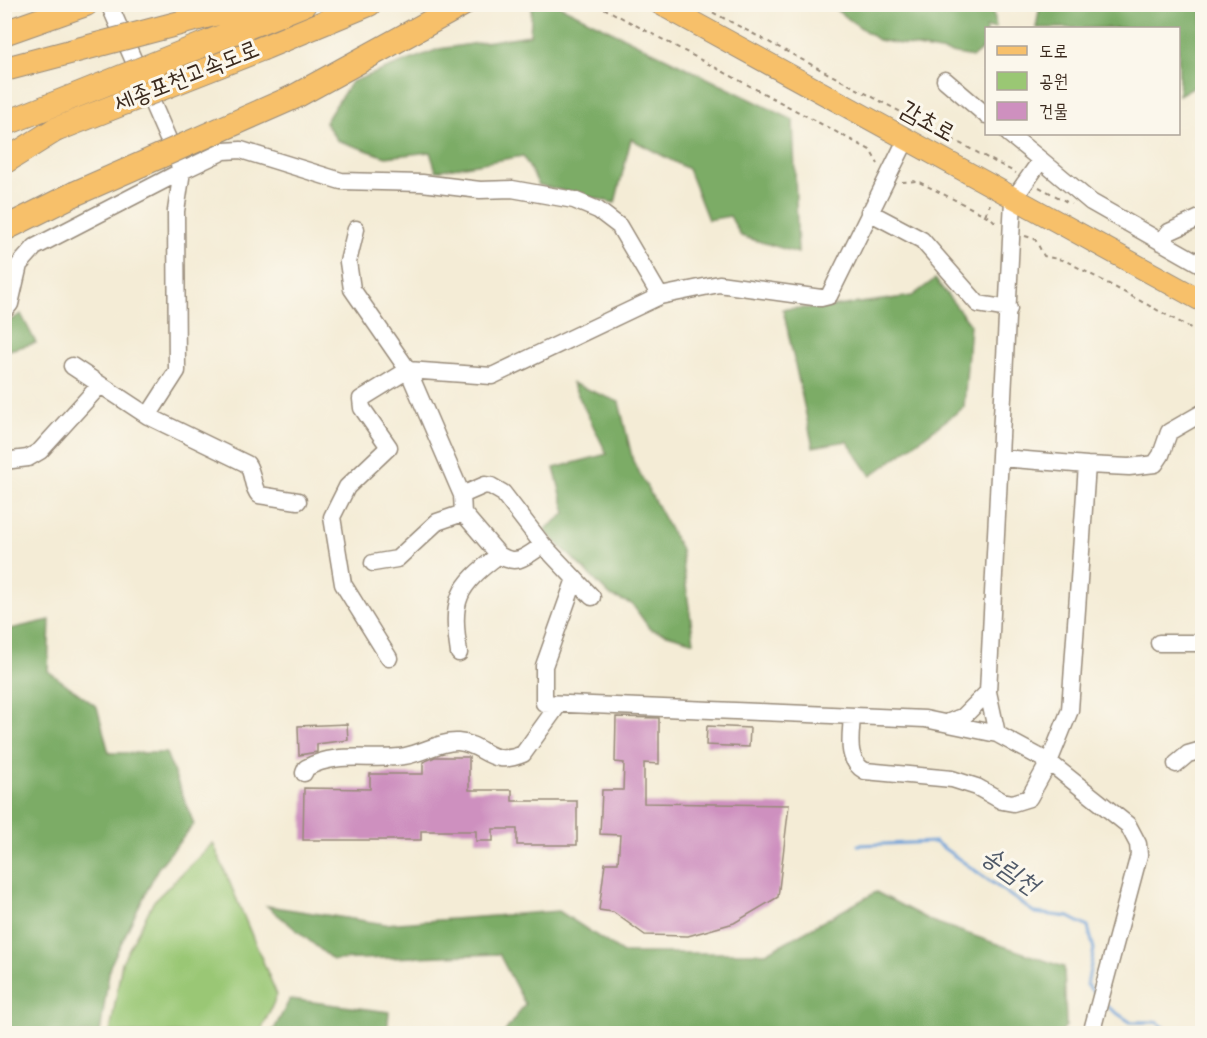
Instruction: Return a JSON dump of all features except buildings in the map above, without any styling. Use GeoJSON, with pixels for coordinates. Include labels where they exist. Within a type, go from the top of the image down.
{"type":"FeatureCollection","features":[{"type":"Feature","properties":{"kind":"highway"},"geometry":{"type":"LineString","coordinates":[[4,33],[86,4]]}},
{"type":"Feature","properties":{"kind":"highway"},"geometry":{"type":"LineString","coordinates":[[6,69],[258,4]]}},
{"type":"Feature","properties":{"kind":"highway","name":"세종포천고속도로"},"geometry":{"type":"LineString","coordinates":[[4,124],[304,4]]}},
{"type":"Feature","properties":{"kind":"highway","name":"세종포천고속도로"},"geometry":{"type":"LineString","coordinates":[[4,150],[369,4]]}},
{"type":"Feature","properties":{"kind":"highway"},"geometry":{"type":"LineString","coordinates":[[4,224],[294,97],[463,4]]}},
{"type":"Feature","properties":{"kind":"highway"},"geometry":{"type":"LineString","coordinates":[[4,162],[55,130]]}},
{"type":"Feature","properties":{"kind":"highway"},"geometry":{"type":"LineString","coordinates":[[4,229],[74,194]]}},
{"type":"Feature","properties":{"kind":"main road","name":"감초로"},"geometry":{"type":"LineString","coordinates":[[660,4],[1013,200],[1203,301]]}},
{"type":"Feature","properties":{"kind":"street"},"geometry":{"type":"LineString","coordinates":[[109,4],[182,171],[176,211],[177,371],[148,416]]}},
{"type":"Feature","properties":{"kind":"street"},"geometry":{"type":"LineString","coordinates":[[945,80],[985,113]]}},
{"type":"Feature","properties":{"kind":"street"},"geometry":{"type":"LineString","coordinates":[[1010,135],[1091,202],[1203,265]]}},
{"type":"Feature","properties":{"kind":"street"},"geometry":{"type":"LineString","coordinates":[[389,658],[343,585],[332,517],[347,487],[389,447],[362,408],[360,400],[408,370],[492,376],[660,296],[719,284],[739,285],[753,291],[821,298],[829,296],[906,140]]}},
{"type":"Feature","properties":{"kind":"street"},"geometry":{"type":"LineString","coordinates":[[4,311],[10,303],[19,265],[35,248],[224,151],[241,150],[341,181],[422,183],[480,190],[512,189],[574,200],[598,210],[619,226],[660,296]]}},
{"type":"Feature","properties":{"kind":"street"},"geometry":{"type":"LineString","coordinates":[[997,734],[988,692],[1013,200],[1041,160]]}},
{"type":"Feature","properties":{"kind":"street"},"geometry":{"type":"LineString","coordinates":[[869,212],[902,227],[922,240],[978,304],[1009,309]]}},
{"type":"Feature","properties":{"kind":"street"},"geometry":{"type":"LineString","coordinates":[[1161,242],[1170,232],[1203,217]]}},
{"type":"Feature","properties":{"kind":"street"},"geometry":{"type":"LineString","coordinates":[[356,229],[348,262],[352,289],[408,370],[462,495],[463,513],[506,560],[518,560],[543,544]]}},
{"type":"Feature","properties":{"kind":"street"},"geometry":{"type":"LineString","coordinates":[[72,366],[148,416],[248,464],[254,488],[259,495],[298,501]]}},
{"type":"Feature","properties":{"kind":"street"},"geometry":{"type":"LineString","coordinates":[[4,461],[28,458],[40,451],[100,385]]}},
{"type":"Feature","properties":{"kind":"street"},"geometry":{"type":"LineString","coordinates":[[1001,458],[1129,467],[1155,464],[1161,455],[1169,432],[1203,413]]}},
{"type":"Feature","properties":{"kind":"street"},"geometry":{"type":"LineString","coordinates":[[852,716],[852,756],[855,765],[865,771],[952,779],[977,787],[1002,801],[1014,803],[1029,798],[1049,762],[1070,710],[1087,465]]}},
{"type":"Feature","properties":{"kind":"street"},"geometry":{"type":"LineString","coordinates":[[462,495],[485,485],[498,489],[543,544],[592,597]]}},
{"type":"Feature","properties":{"kind":"street"},"geometry":{"type":"LineString","coordinates":[[373,563],[397,560],[437,522],[463,513]]}},
{"type":"Feature","properties":{"kind":"street"},"geometry":{"type":"LineString","coordinates":[[459,653],[455,608],[460,594],[474,576],[500,555]]}},
{"type":"Feature","properties":{"kind":"street"},"geometry":{"type":"LineString","coordinates":[[575,579],[544,666],[544,703],[925,718],[997,734],[1049,762],[1128,825],[1138,844],[1137,868],[1091,1034]]}},
{"type":"Feature","properties":{"kind":"street"},"geometry":{"type":"LineString","coordinates":[[1159,643],[1203,643]]}},
{"type":"Feature","properties":{"kind":"street"},"geometry":{"type":"LineString","coordinates":[[947,723],[964,716],[988,692]]}},
{"type":"Feature","properties":{"kind":"street"},"geometry":{"type":"LineString","coordinates":[[304,773],[306,768],[321,761],[364,756],[404,757],[452,742],[467,744],[495,758],[514,758],[523,754],[559,704]]}},
{"type":"Feature","properties":{"kind":"street"},"geometry":{"type":"LineString","coordinates":[[1176,764],[1188,754],[1203,750]]}},
{"type":"Feature","properties":{"kind":"path"},"geometry":{"type":"LineString","coordinates":[[697,4],[1077,208]]}},
{"type":"Feature","properties":{"kind":"path"},"geometry":{"type":"LineString","coordinates":[[1138,1034],[1151,1034]]}},
{"type":"Feature","properties":{"kind":"green space"},"geometry":{"type":"Polygon","coordinates":[[[532,5],[558,5],[793,120],[798,253],[741,236],[730,216],[708,220],[688,169],[631,139],[615,203],[539,185],[523,156],[436,171],[430,152],[386,157],[337,140],[325,122],[351,82],[439,49],[530,35],[532,5]]]}},
{"type":"Feature","properties":{"kind":"green space"},"geometry":{"type":"Polygon","coordinates":[[[829,5],[993,5],[996,27],[985,27],[985,47],[973,57],[878,40],[829,5]]]}},
{"type":"Feature","properties":{"kind":"green space"},"geometry":{"type":"Polygon","coordinates":[[[1040,5],[1202,5],[1202,82],[1180,94],[1180,27],[1036,27],[1040,5]]]}},
{"type":"Feature","properties":{"kind":"green space"},"geometry":{"type":"Polygon","coordinates":[[[935,279],[970,324],[964,407],[871,476],[847,441],[813,447],[783,309],[830,307],[912,296],[935,279]]]}},
{"type":"Feature","properties":{"kind":"green space"},"geometry":{"type":"Polygon","coordinates":[[[21,314],[36,343],[5,351],[5,324],[21,314]]]}},
{"type":"Feature","properties":{"kind":"green space"},"geometry":{"type":"Polygon","coordinates":[[[572,383],[619,402],[633,461],[681,550],[694,642],[650,629],[632,604],[611,596],[544,530],[566,513],[554,468],[607,454],[572,383]]]}},
{"type":"Feature","properties":{"kind":"green space"},"geometry":{"type":"Polygon","coordinates":[[[50,620],[48,671],[97,707],[109,753],[166,753],[194,824],[158,868],[110,966],[100,1033],[5,1033],[5,630],[50,620]]]}},
{"type":"Feature","properties":{"kind":"green space"},"geometry":{"type":"Polygon","coordinates":[[[213,843],[277,995],[260,1033],[110,1033],[122,962],[154,901],[213,843]]]}},
{"type":"Feature","properties":{"kind":"green space"},"geometry":{"type":"Polygon","coordinates":[[[876,892],[931,921],[1064,967],[1066,1026],[1060,1034],[504,1033],[525,1004],[499,954],[333,960],[267,906],[385,924],[559,911],[623,953],[766,953],[876,892]]]}},
{"type":"Feature","properties":{"kind":"green space"},"geometry":{"type":"Polygon","coordinates":[[[290,999],[389,1012],[387,1033],[272,1033],[290,999]]]}},
{"type":"Feature","properties":{"kind":"waterway","name":"송림천"},"geometry":{"type":"LineString","coordinates":[[858,845],[935,842],[1035,913],[1069,917],[1088,927],[1094,949],[1087,985],[1095,994]]}},
{"type":"Feature","properties":{"kind":"waterway","name":"송림천"},"geometry":{"type":"LineString","coordinates":[[1105,1005],[1130,1022],[1157,1022],[1172,1034]]}}]}
